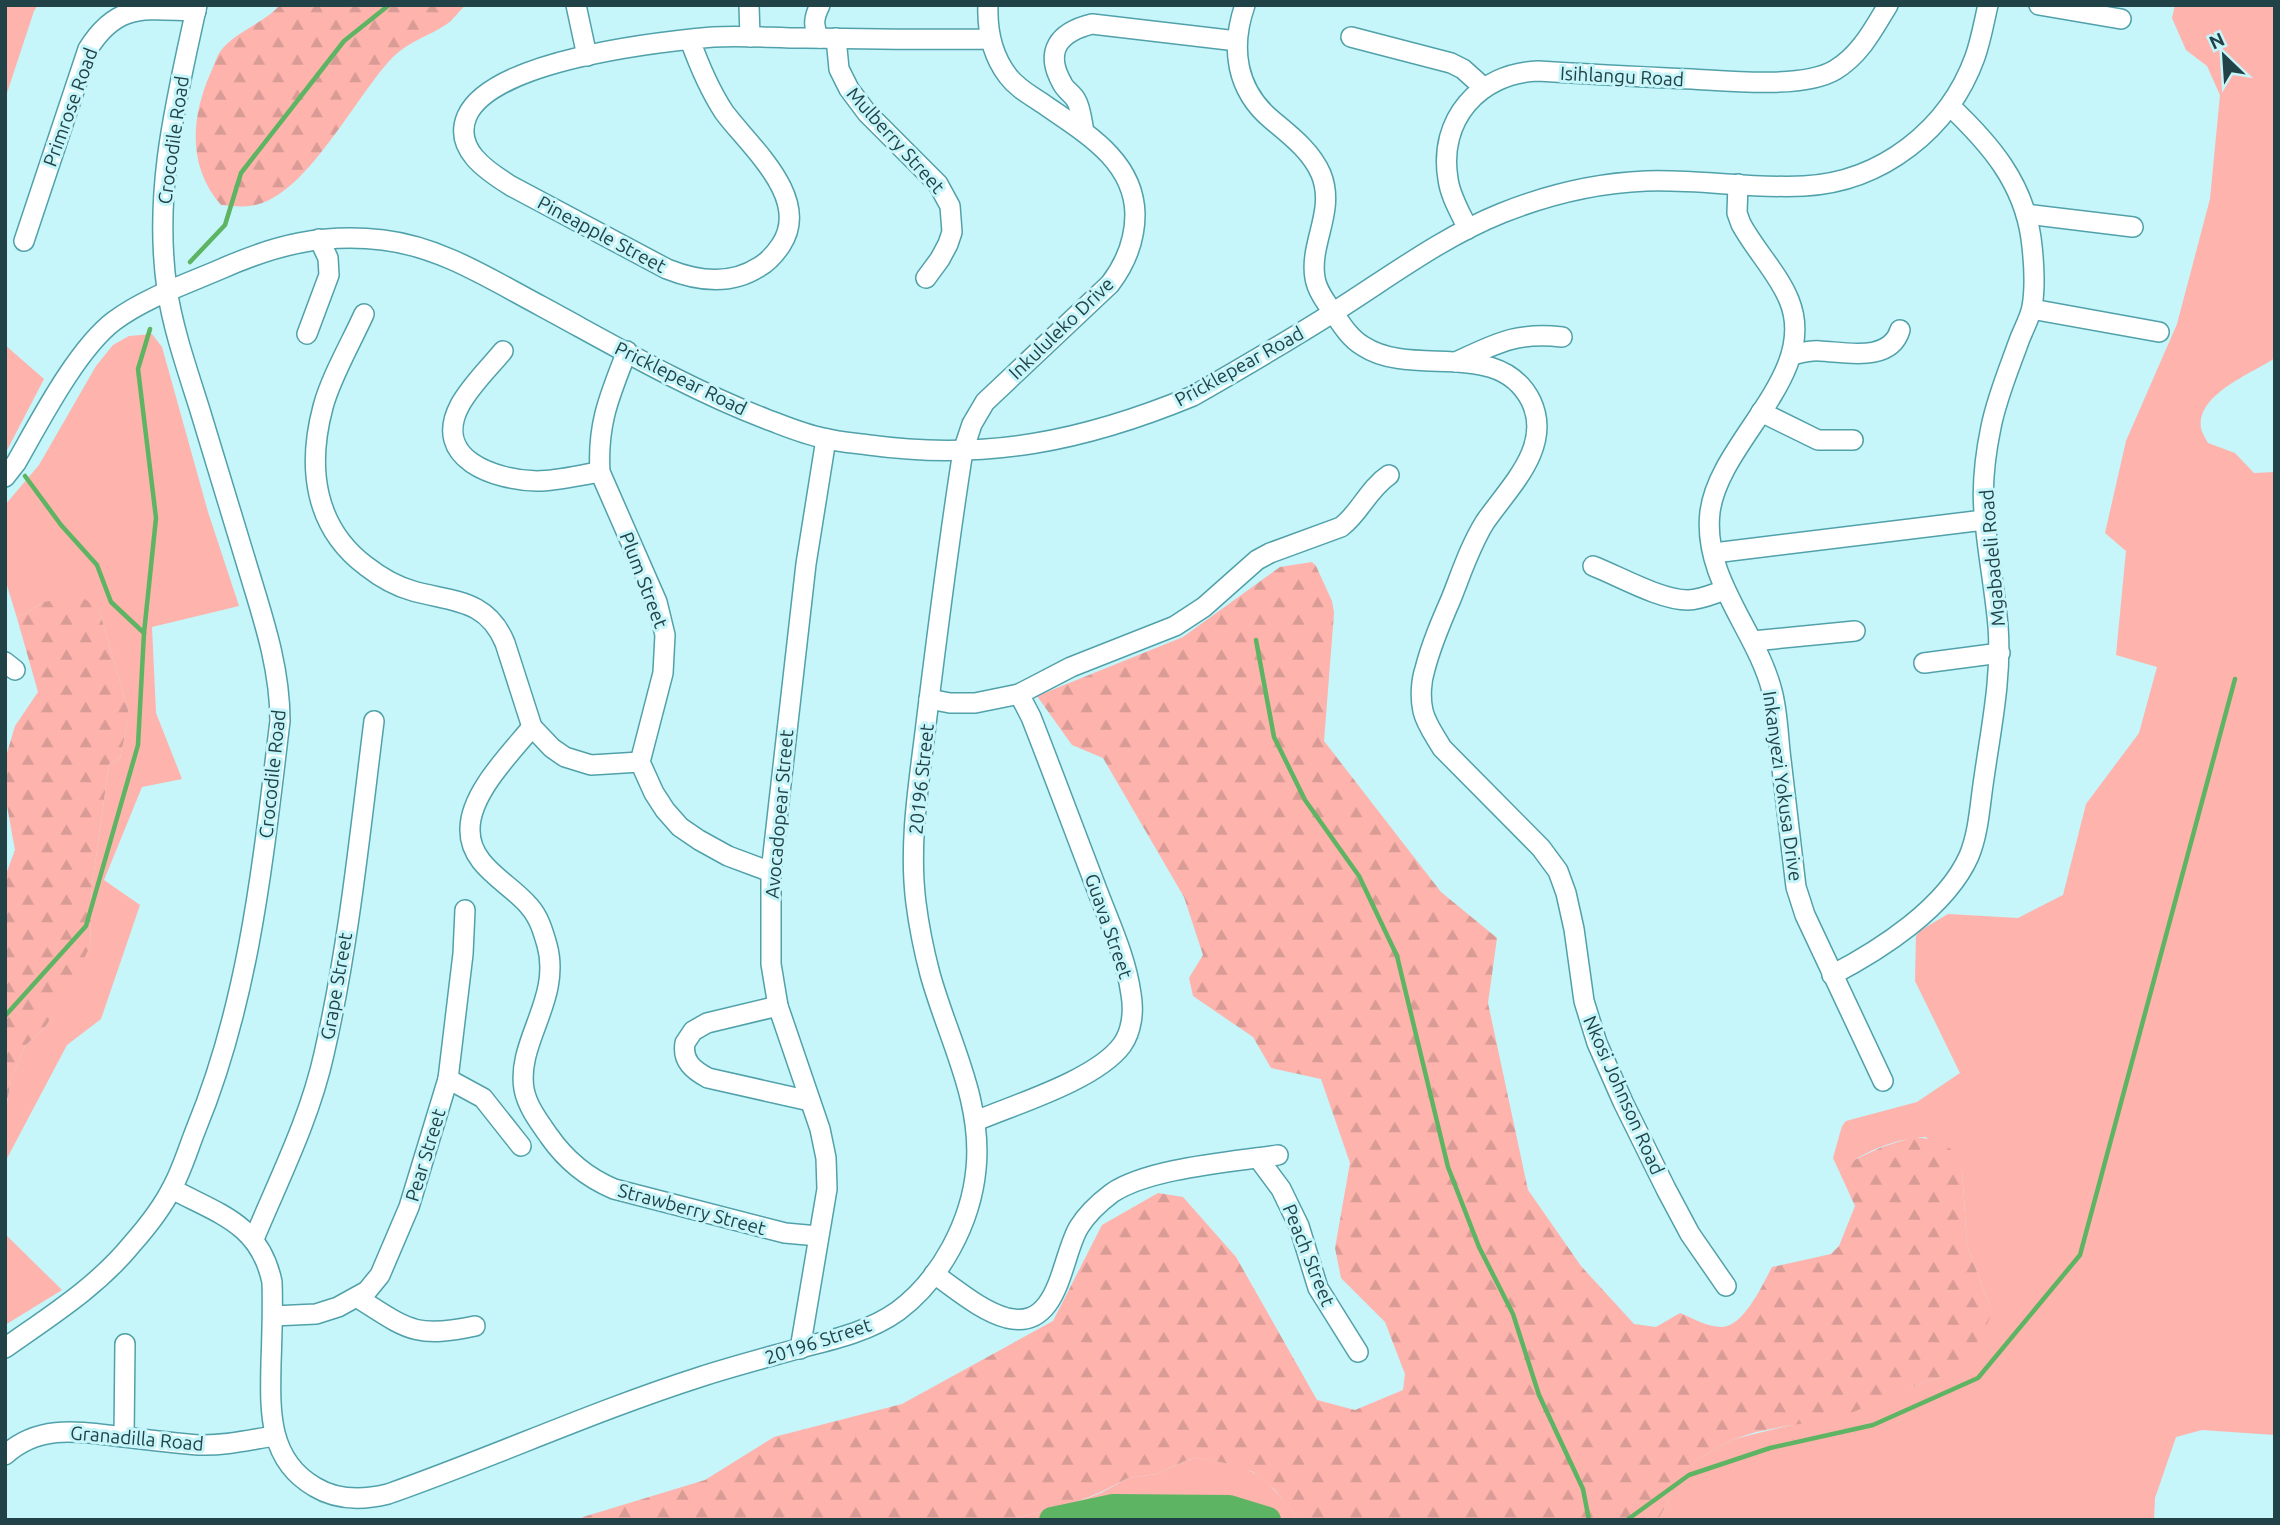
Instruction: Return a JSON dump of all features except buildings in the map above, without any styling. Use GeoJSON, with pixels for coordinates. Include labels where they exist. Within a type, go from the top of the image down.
{"type":"FeatureCollection","features":[{"type":"Feature","properties":{"kind":"street"},"geometry":{"type":"LineString","coordinates":[[576,5],[587,56]]}},
{"type":"Feature","properties":{"kind":"street"},"geometry":{"type":"LineString","coordinates":[[749,5],[750,37]]}},
{"type":"Feature","properties":{"kind":"street"},"geometry":{"type":"LineString","coordinates":[[823,26],[828,5]]}},
{"type":"Feature","properties":{"kind":"street","name":"Inkululeko Drive"},"geometry":{"type":"LineString","coordinates":[[963,451],[972,424],[985,402],[1110,284],[1127,256],[1135,223],[1132,195],[1112,156],[1084,132],[1015,84],[1002,67],[990,39],[988,5]]}},
{"type":"Feature","properties":{"kind":"street","name":"Nkosi Johnson Road"},"geometry":{"type":"LineString","coordinates":[[1245,5],[1237,41],[1238,67],[1249,94],[1269,118],[1308,153],[1325,186],[1326,203],[1314,270],[1315,281],[1333,313],[1356,341],[1376,354],[1407,361],[1456,362],[1492,368],[1513,379],[1531,402],[1536,418],[1537,438],[1516,481],[1484,524],[1468,555],[1424,670],[1421,691],[1423,710],[1430,730],[1442,748],[1541,848],[1562,879],[1574,929],[1584,1001],[1597,1043],[1623,1102],[1690,1234],[1726,1286]]}},
{"type":"Feature","properties":{"kind":"street","name":"Isihlangu Road"},"geometry":{"type":"LineString","coordinates":[[1468,229],[1448,183],[1446,159],[1456,123],[1466,104],[1483,87],[1513,73],[1538,72],[1737,81],[1815,78],[1848,62],[1865,44],[1888,5]]}},
{"type":"Feature","properties":{"kind":"street","name":"Pricklepear Road"},"geometry":{"type":"LineString","coordinates":[[5,477],[84,353],[101,332],[135,308],[261,252],[319,239],[384,240],[450,257],[711,397],[826,439],[899,449],[963,451],[1020,446],[1094,432],[1193,396],[1468,229],[1531,203],[1608,185],[1645,181],[1808,186],[1857,175],[1888,162],[1922,138],[1950,106],[1976,56],[1987,5]]}},
{"type":"Feature","properties":{"kind":"street"},"geometry":{"type":"LineString","coordinates":[[2039,5],[2121,19]]}},
{"type":"Feature","properties":{"kind":"street","name":"Primrose Road"},"geometry":{"type":"LineString","coordinates":[[24,241],[88,49],[97,34],[110,21],[131,12],[196,8]]}},
{"type":"Feature","properties":{"kind":"street","name":"Crocodile Road"},"geometry":{"type":"LineString","coordinates":[[5,1348],[108,1271],[133,1244],[172,1189],[226,1047],[256,914],[280,706],[277,670],[180,345],[168,292],[162,218],[164,176],[172,121],[196,8]]}},
{"type":"Feature","properties":{"kind":"street"},"geometry":{"type":"LineString","coordinates":[[1084,132],[1077,101],[1063,86],[1054,67],[1053,54],[1071,31],[1092,24],[1237,41]]}},
{"type":"Feature","properties":{"kind":"street","name":"Pineapple Street"},"geometry":{"type":"LineString","coordinates":[[690,40],[712,92],[785,193],[788,228],[785,238],[760,267],[736,278],[689,276],[646,258],[511,186],[488,171],[469,150],[465,139],[466,120],[478,99],[526,73],[562,61],[633,46],[716,37],[750,37],[823,26],[990,39]]}},
{"type":"Feature","properties":{"kind":"street","name":"Mulberry Street"},"geometry":{"type":"LineString","coordinates":[[823,26],[849,89],[867,113],[938,184],[950,206],[952,232],[940,259],[926,278]]}},
{"type":"Feature","properties":{"kind":"street"},"geometry":{"type":"LineString","coordinates":[[1351,37],[1451,63],[1463,69],[1483,87]]}},
{"type":"Feature","properties":{"kind":"street","name":"Mgabadeli Road"},"geometry":{"type":"LineString","coordinates":[[1832,975],[1860,961],[1907,927],[1935,902],[1963,867],[1974,839],[2000,653],[1995,591],[1984,520],[1985,477],[1991,426],[2032,309],[2034,278],[2026,214],[2019,194],[2001,162],[1950,106]]}},
{"type":"Feature","properties":{"kind":"street","name":"Inkanyezi Yokusa Drive"},"geometry":{"type":"LineString","coordinates":[[1738,184],[1737,213],[1741,224],[1790,302],[1795,328],[1792,355],[1728,466],[1713,499],[1710,529],[1725,590],[1753,641],[1773,696],[1796,887],[1805,915],[1883,1081]]}},
{"type":"Feature","properties":{"kind":"street"},"geometry":{"type":"LineString","coordinates":[[2026,214],[2133,227]]}},
{"type":"Feature","properties":{"kind":"street"},"geometry":{"type":"LineString","coordinates":[[307,334],[329,275],[328,258],[319,239]]}},
{"type":"Feature","properties":{"kind":"street"},"geometry":{"type":"LineString","coordinates":[[2032,309],[2159,331]]}},
{"type":"Feature","properties":{"kind":"street"},"geometry":{"type":"LineString","coordinates":[[364,314],[324,403],[316,438],[315,471],[320,502],[328,525],[342,545],[381,578],[410,590],[470,604],[488,616],[501,633],[532,727],[552,748],[579,763],[610,766],[640,762],[654,793],[680,827],[699,841],[728,856],[771,872]]}},
{"type":"Feature","properties":{"kind":"street"},"geometry":{"type":"LineString","coordinates":[[1792,355],[1811,351],[1860,353],[1879,350],[1894,342],[1900,330]]}},
{"type":"Feature","properties":{"kind":"street"},"geometry":{"type":"LineString","coordinates":[[1456,362],[1509,338],[1545,335],[1562,337]]}},
{"type":"Feature","properties":{"kind":"street"},"geometry":{"type":"LineString","coordinates":[[503,351],[460,406],[454,426],[455,446],[460,453],[466,460],[490,472],[529,480],[600,472]]}},
{"type":"Feature","properties":{"kind":"street","name":"Plum Street"},"geometry":{"type":"LineString","coordinates":[[627,351],[603,417],[600,433],[600,472],[657,602],[665,635],[663,673],[640,762]]}},
{"type":"Feature","properties":{"kind":"street"},"geometry":{"type":"LineString","coordinates":[[1761,412],[1818,440],[1853,440]]}},
{"type":"Feature","properties":{"kind":"street","name":"Avocadopear Street"},"geometry":{"type":"LineString","coordinates":[[800,1349],[827,1189],[827,1158],[820,1129],[778,1006],[771,964],[771,872],[806,564],[826,439]]}},
{"type":"Feature","properties":{"kind":"street","name":"20196 Street"},"geometry":{"type":"LineString","coordinates":[[172,1189],[228,1218],[254,1239],[268,1264],[272,1282],[271,1400],[274,1436],[287,1462],[307,1483],[332,1495],[358,1499],[374,1498],[655,1392],[843,1337],[880,1321],[909,1301],[934,1274],[951,1248],[968,1210],[977,1165],[976,1121],[965,1076],[930,976],[916,902],[914,847],[945,564],[963,451]]}},
{"type":"Feature","properties":{"kind":"street"},"geometry":{"type":"LineString","coordinates":[[929,699],[950,703],[975,703],[1019,694],[1071,667],[1175,626],[1204,607],[1270,552],[1341,527],[1373,488],[1390,475]]}},
{"type":"Feature","properties":{"kind":"street"},"geometry":{"type":"LineString","coordinates":[[1714,553],[1984,520]]}},
{"type":"Feature","properties":{"kind":"street"},"geometry":{"type":"LineString","coordinates":[[1593,566],[1656,592],[1684,600],[1725,590]]}},
{"type":"Feature","properties":{"kind":"street"},"geometry":{"type":"LineString","coordinates":[[1753,641],[1855,631]]}},
{"type":"Feature","properties":{"kind":"street"},"geometry":{"type":"LineString","coordinates":[[1924,663],[2000,653]]}},
{"type":"Feature","properties":{"kind":"street","name":"Guava Street"},"geometry":{"type":"LineString","coordinates":[[976,1121],[1060,1087],[1106,1060],[1116,1052],[1128,1034],[1133,1010],[1129,982],[1116,941],[1031,717],[1019,694]]}},
{"type":"Feature","properties":{"kind":"street","name":"Grape Street"},"geometry":{"type":"LineString","coordinates":[[254,1239],[306,1111],[324,1056],[344,940],[373,721]]}},
{"type":"Feature","properties":{"kind":"street","name":"Strawberry Street"},"geometry":{"type":"LineString","coordinates":[[532,727],[492,775],[476,805],[469,828],[470,837],[482,862],[536,914],[548,948],[551,974],[524,1075],[528,1102],[565,1156],[601,1184],[785,1233],[818,1236]]}},
{"type":"Feature","properties":{"kind":"street","name":"Pear Street"},"geometry":{"type":"LineString","coordinates":[[273,1316],[316,1314],[358,1298],[380,1275],[398,1237],[448,1079],[463,954],[465,910]]}},
{"type":"Feature","properties":{"kind":"street"},"geometry":{"type":"LineString","coordinates":[[778,1006],[699,1027],[685,1043],[685,1058],[696,1071],[708,1077],[810,1101]]}},
{"type":"Feature","properties":{"kind":"street"},"geometry":{"type":"LineString","coordinates":[[448,1079],[483,1098],[521,1146]]}},
{"type":"Feature","properties":{"kind":"street","name":"Peach Street"},"geometry":{"type":"LineString","coordinates":[[934,1274],[996,1313],[1007,1318],[1027,1317],[1046,1306],[1054,1295],[1079,1227],[1110,1194],[1141,1178],[1268,1156],[1300,1226],[1318,1288],[1358,1352]]}},
{"type":"Feature","properties":{"kind":"street"},"geometry":{"type":"LineString","coordinates":[[358,1298],[412,1330],[427,1333],[447,1332],[475,1326]]}},
{"type":"Feature","properties":{"kind":"street"},"geometry":{"type":"LineString","coordinates":[[124,1437],[125,1344]]}},
{"type":"Feature","properties":{"kind":"street","name":"Granadilla Road"},"geometry":{"type":"LineString","coordinates":[[5,1455],[16,1445],[53,1432],[70,1430],[200,1445],[225,1445],[274,1436]]}},
{"type":"Feature","properties":{"kind":"green space"},"geometry":{"type":"Polygon","coordinates":[[[5,5],[38,5],[5,99],[5,5]]]}},
{"type":"Feature","properties":{"kind":"green space"},"geometry":{"type":"Polygon","coordinates":[[[280,5],[466,5],[447,24],[411,43],[392,58],[314,162],[296,181],[278,195],[259,204],[221,205],[202,174],[198,158],[196,124],[204,89],[223,48],[280,5]]]}},
{"type":"Feature","properties":{"kind":"green space"},"geometry":{"type":"Polygon","coordinates":[[[2175,5],[2275,5],[2275,358],[2216,395],[2202,416],[2201,428],[2208,443],[2235,453],[2254,473],[2275,472],[2275,1435],[2202,1430],[2176,1437],[2155,1498],[2154,1520],[1658,1520],[1670,1498],[1674,1478],[1703,1456],[1734,1439],[1791,1425],[1939,1378],[1990,1318],[1990,1307],[1967,1245],[1962,1169],[1926,1137],[1880,1147],[1839,1171],[1833,1158],[1842,1126],[1846,1121],[1917,1102],[1960,1073],[1915,981],[1916,936],[1921,930],[1948,914],[2018,918],[2063,895],[2086,804],[2139,733],[2157,667],[2116,655],[2126,551],[2105,533],[2126,441],[2177,324],[2210,199],[2220,95],[2207,66],[2186,50],[2172,18],[2175,5]]]}},
{"type":"Feature","properties":{"kind":"green space"},"geometry":{"type":"Polygon","coordinates":[[[152,334],[162,347],[208,512],[239,606],[152,627],[156,713],[182,779],[142,787],[104,880],[140,905],[101,1019],[67,1045],[5,1162],[5,1115],[11,1080],[25,1046],[46,1026],[90,946],[92,886],[109,764],[120,758],[128,710],[99,609],[44,602],[17,618],[5,579],[5,505],[39,465],[96,366],[113,345],[129,336],[152,334]]]}},
{"type":"Feature","properties":{"kind":"green space"},"geometry":{"type":"Polygon","coordinates":[[[5,345],[44,379],[5,454],[5,345]]]}},
{"type":"Feature","properties":{"kind":"green space"},"geometry":{"type":"Polygon","coordinates":[[[1312,562],[1332,601],[1334,613],[1324,741],[1441,892],[1497,938],[1488,1003],[1528,1190],[1581,1266],[1634,1324],[1656,1327],[1680,1313],[1711,1326],[1729,1325],[1751,1304],[1772,1267],[1831,1254],[1839,1246],[1855,1206],[1839,1171],[1850,1162],[1882,1147],[1914,1137],[1937,1140],[1955,1152],[1962,1169],[1967,1245],[1990,1307],[1990,1318],[1980,1338],[1962,1362],[1939,1378],[1911,1387],[1835,1420],[1791,1425],[1734,1439],[1703,1456],[1675,1478],[1670,1498],[1658,1520],[1299,1520],[1274,1489],[1253,1472],[1198,1458],[1187,1460],[1157,1474],[1128,1478],[1066,1506],[1007,1520],[581,1520],[583,1517],[705,1480],[774,1437],[902,1404],[1053,1321],[1102,1225],[1158,1193],[1183,1197],[1236,1257],[1317,1400],[1355,1410],[1403,1390],[1405,1374],[1385,1322],[1341,1278],[1335,1248],[1350,1163],[1321,1079],[1271,1068],[1253,1037],[1193,996],[1189,978],[1203,955],[1184,897],[1103,758],[1072,745],[1037,696],[1183,637],[1280,567],[1312,562]]]}},
{"type":"Feature","properties":{"kind":"green space"},"geometry":{"type":"Polygon","coordinates":[[[79,595],[99,609],[128,710],[128,721],[120,758],[109,764],[92,886],[90,946],[73,982],[46,1026],[25,1046],[11,1080],[5,1115],[5,877],[15,850],[5,795],[5,760],[15,726],[38,692],[17,618],[44,602],[79,595]]]}},
{"type":"Feature","properties":{"kind":"green space"},"geometry":{"type":"Polygon","coordinates":[[[5,1234],[62,1290],[5,1325],[5,1234]]]}},
{"type":"Feature","properties":{"kind":"green space"},"geometry":{"type":"Polygon","coordinates":[[[1198,1458],[1232,1464],[1259,1476],[1272,1487],[1299,1520],[1007,1520],[1066,1506],[1101,1493],[1128,1478],[1157,1474],[1187,1460],[1198,1458]]]}},
{"type":"Feature","properties":{"kind":"waterway"},"geometry":{"type":"LineString","coordinates":[[190,262],[225,225],[241,173],[344,41],[389,5]]}},
{"type":"Feature","properties":{"kind":"waterway"},"geometry":{"type":"LineString","coordinates":[[5,1016],[86,926],[138,745],[144,633],[156,518],[138,369],[150,329]]}},
{"type":"Feature","properties":{"kind":"waterway"},"geometry":{"type":"LineString","coordinates":[[25,476],[61,525],[97,565],[111,602],[144,633]]}},
{"type":"Feature","properties":{"kind":"waterway"},"geometry":{"type":"LineString","coordinates":[[1256,640],[1274,737],[1305,800],[1359,876],[1397,956],[1448,1167],[1479,1247],[1513,1314],[1539,1395],[1583,1489],[1589,1520]]}},
{"type":"Feature","properties":{"kind":"waterway"},"geometry":{"type":"LineString","coordinates":[[1627,1520],[1689,1475],[1770,1448],[1873,1425],[1978,1378],[2080,1255],[2235,679]]}},
{"type":"Feature","properties":{"kind":"waterway"},"geometry":{"type":"LineString","coordinates":[[1052,1520],[1113,1507],[1229,1508],[1268,1520]]}}]}
